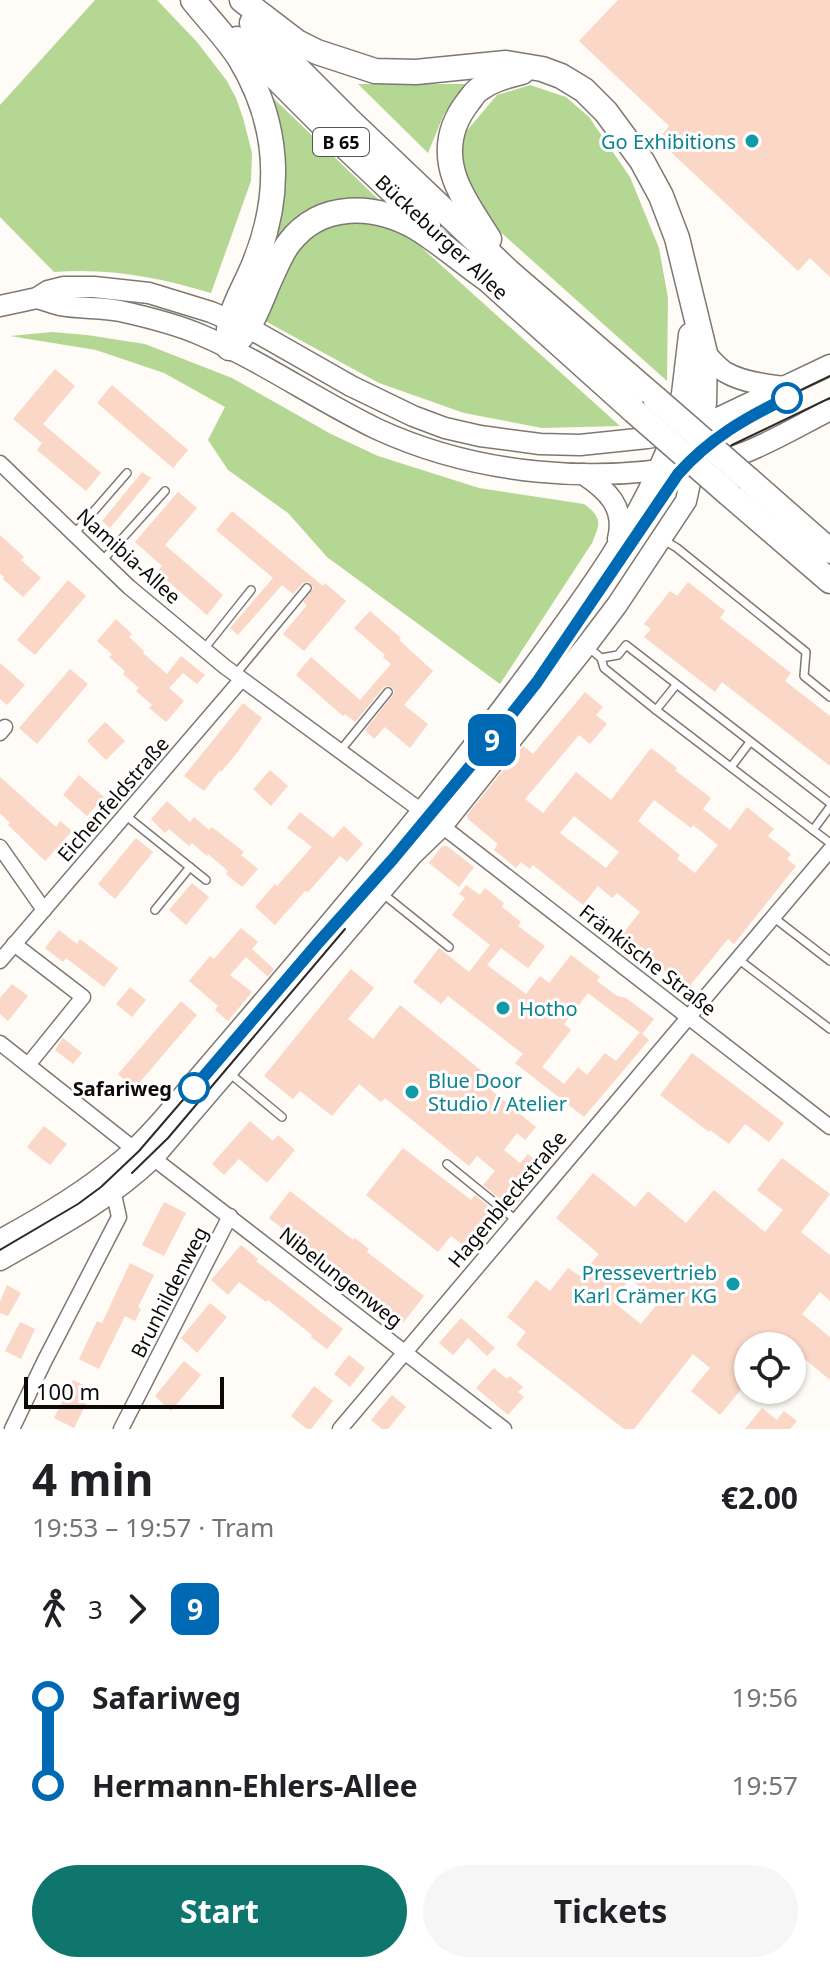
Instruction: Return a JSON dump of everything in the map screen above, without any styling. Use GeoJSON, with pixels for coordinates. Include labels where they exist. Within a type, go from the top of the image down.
{"type":"FeatureCollection","features":[{"type":"Feature","properties":{"kind":"highway"},"geometry":{"type":"LineString","coordinates":[[193,0],[238,56],[261,102],[272,146],[274,177],[263,240],[249,278],[239,324],[240,340],[229,348]]}},
{"type":"Feature","properties":{"kind":"highway","name":"Bückeburger Allee"},"geometry":{"type":"LineString","coordinates":[[199,0],[345,146],[498,276],[655,398],[738,486]]}},
{"type":"Feature","properties":{"kind":"highway","name":"Bückeburger Allee"},"geometry":{"type":"LineString","coordinates":[[230,0],[634,411],[738,486]]}},
{"type":"Feature","properties":{"kind":"highway"},"geometry":{"type":"LineString","coordinates":[[242,0],[297,42],[317,52],[375,71],[416,72],[506,63],[542,69],[584,90],[606,112],[642,161],[661,196],[677,238],[705,353],[704,403],[699,427]]}},
{"type":"Feature","properties":{"kind":"highway"},"geometry":{"type":"LineString","coordinates":[[498,276],[454,176],[450,157],[451,135],[457,116],[477,90],[498,78],[542,69]]}},
{"type":"Feature","properties":{"kind":"highway"},"geometry":{"type":"LineString","coordinates":[[239,324],[291,241],[312,222],[336,212],[365,210],[383,213],[417,228],[498,276]]}},
{"type":"Feature","properties":{"kind":"highway"},"geometry":{"type":"LineString","coordinates":[[673,434],[680,410],[690,344],[692,299]]}},
{"type":"Feature","properties":{"kind":"highway","name":"B 65"},"geometry":{"type":"LineString","coordinates":[[738,486],[830,551]]}},
{"type":"Feature","properties":{"kind":"highway","name":"B 65"},"geometry":{"type":"LineString","coordinates":[[738,486],[830,581]]}},
{"type":"Feature","properties":{"kind":"street"},"geometry":{"type":"LineString","coordinates":[[0,306],[37,298],[64,287],[120,289],[180,301],[239,324],[351,386],[413,416],[445,428],[510,442],[580,445],[673,434],[699,427],[830,365]]}},
{"type":"Feature","properties":{"kind":"street"},"geometry":{"type":"LineString","coordinates":[[37,298],[62,305],[121,311],[177,326],[229,348],[345,412],[402,439],[462,460],[527,470],[583,474],[660,471],[694,465],[731,457],[830,410]]}},
{"type":"Feature","properties":{"kind":"street"},"geometry":{"type":"LineString","coordinates":[[705,353],[726,373],[756,383],[785,387]]}},
{"type":"Feature","properties":{"kind":"street"},"geometry":{"type":"LineString","coordinates":[[680,410],[731,457]]}},
{"type":"Feature","properties":{"kind":"street"},"geometry":{"type":"LineString","coordinates":[[0,1240],[115,1167],[144,1154],[228,1072],[412,855],[442,826],[594,652],[686,501],[699,427]]}},
{"type":"Feature","properties":{"kind":"street"},"geometry":{"type":"LineString","coordinates":[[0,1260],[81,1214],[132,1179],[174,1107],[423,812],[559,632],[614,550],[660,471],[673,434]]}},
{"type":"Feature","properties":{"kind":"street","name":"Namibia-Allee"},"geometry":{"type":"LineString","coordinates":[[0,463],[129,587],[204,649],[423,812]]}},
{"type":"Feature","properties":{"kind":"street"},"geometry":{"type":"LineString","coordinates":[[583,474],[600,485],[614,502],[620,519],[614,550]]}},
{"type":"Feature","properties":{"kind":"street","name":"Eichenfeldstraße"},"geometry":{"type":"LineString","coordinates":[[0,961],[238,677]]}},
{"type":"Feature","properties":{"kind":"street"},"geometry":{"type":"LineString","coordinates":[[423,812],[442,826]]}},
{"type":"Feature","properties":{"kind":"street","name":"Fränkische Straße"},"geometry":{"type":"LineString","coordinates":[[442,826],[828,1122]]}},
{"type":"Feature","properties":{"kind":"street"},"geometry":{"type":"LineString","coordinates":[[0,847],[44,910]]}},
{"type":"Feature","properties":{"kind":"street","name":"Hagenbleckstraße"},"geometry":{"type":"LineString","coordinates":[[340,1429],[830,850]]}},
{"type":"Feature","properties":{"kind":"street"},"geometry":{"type":"LineString","coordinates":[[14,944],[83,997],[28,1065]]}},
{"type":"Feature","properties":{"kind":"street"},"geometry":{"type":"LineString","coordinates":[[0,1043],[144,1154]]}},
{"type":"Feature","properties":{"kind":"street","name":"Nibelungenweg"},"geometry":{"type":"LineString","coordinates":[[144,1154],[230,1216],[504,1429]]}},
{"type":"Feature","properties":{"kind":"street"},"geometry":{"type":"LineString","coordinates":[[12,1429],[119,1217],[111,1194]]}},
{"type":"Feature","properties":{"kind":"street","name":"Brunhildenweg"},"geometry":{"type":"LineString","coordinates":[[121,1429],[230,1216]]}},
{"type":"Feature","properties":{"kind":"lane"},"geometry":{"type":"LineString","coordinates":[[74,534],[127,473]]}},
{"type":"Feature","properties":{"kind":"lane"},"geometry":{"type":"LineString","coordinates":[[102,561],[165,491]]}},
{"type":"Feature","properties":{"kind":"lane"},"geometry":{"type":"LineString","coordinates":[[662,538],[806,652],[804,676],[830,697]]}},
{"type":"Feature","properties":{"kind":"lane"},"geometry":{"type":"LineString","coordinates":[[238,677],[307,588]]}},
{"type":"Feature","properties":{"kind":"lane"},"geometry":{"type":"LineString","coordinates":[[204,649],[251,590]]}},
{"type":"Feature","properties":{"kind":"lane"},"geometry":{"type":"LineString","coordinates":[[594,652],[618,655],[626,645],[830,805],[813,830]]}},
{"type":"Feature","properties":{"kind":"lane"},"geometry":{"type":"LineString","coordinates":[[594,652],[604,668],[830,843]]}},
{"type":"Feature","properties":{"kind":"lane"},"geometry":{"type":"LineString","coordinates":[[656,710],[676,685]]}},
{"type":"Feature","properties":{"kind":"lane"},"geometry":{"type":"LineString","coordinates":[[340,751],[388,692]]}},
{"type":"Feature","properties":{"kind":"lane"},"geometry":{"type":"LineString","coordinates":[[731,767],[750,742]]}},
{"type":"Feature","properties":{"kind":"lane"},"geometry":{"type":"LineString","coordinates":[[125,815],[206,880]]}},
{"type":"Feature","properties":{"kind":"lane"},"geometry":{"type":"LineString","coordinates":[[155,910],[190,867]]}},
{"type":"Feature","properties":{"kind":"lane"},"geometry":{"type":"LineString","coordinates":[[381,892],[449,947]]}},
{"type":"Feature","properties":{"kind":"lane"},"geometry":{"type":"LineString","coordinates":[[773,917],[830,961]]}},
{"type":"Feature","properties":{"kind":"lane"},"geometry":{"type":"LineString","coordinates":[[738,959],[830,1029]]}},
{"type":"Feature","properties":{"kind":"lane"},"geometry":{"type":"LineString","coordinates":[[228,1072],[282,1117]]}},
{"type":"Feature","properties":{"kind":"lane"},"geometry":{"type":"LineString","coordinates":[[447,1164],[516,1220]]}},
{"type":"Feature","properties":{"kind":"green space"},"geometry":{"type":"Polygon","coordinates":[[[95,0],[157,0],[197,42],[236,98],[252,153],[251,181],[211,293],[133,275],[95,271],[54,272],[0,217],[0,105],[95,0]]]}},
{"type":"Feature","properties":{"kind":"green space"},"geometry":{"type":"Polygon","coordinates":[[[358,84],[466,84],[444,114],[428,153],[358,84]]]}},
{"type":"Feature","properties":{"kind":"green space"},"geometry":{"type":"Polygon","coordinates":[[[530,85],[566,97],[589,117],[630,177],[659,248],[668,298],[667,381],[497,229],[460,174],[464,134],[497,95],[530,85]]]}},
{"type":"Feature","properties":{"kind":"green space"},"geometry":{"type":"Polygon","coordinates":[[[268,93],[383,204],[276,247],[270,245],[268,93]]]}},
{"type":"Feature","properties":{"kind":"green space"},"geometry":{"type":"Polygon","coordinates":[[[383,213],[620,426],[542,428],[464,413],[379,383],[254,315],[302,230],[383,213]]]}},
{"type":"Feature","properties":{"kind":"green space"},"geometry":{"type":"Polygon","coordinates":[[[52,332],[145,344],[232,378],[331,434],[378,456],[479,488],[584,504],[597,517],[595,536],[500,684],[327,557],[288,513],[228,470],[208,440],[225,407],[164,373],[96,350],[10,336],[52,332]]]}},
{"type":"Feature","properties":{"kind":"building","name":"Go Exhibitions"},"geometry":{"type":"Polygon","coordinates":[[[618,0],[830,0],[830,277],[810,258],[798,271],[658,140],[669,126],[579,41],[618,0]]]}},
{"type":"Feature","properties":{"kind":"building"},"geometry":{"type":"Polygon","coordinates":[[[55,369],[75,386],[43,424],[101,473],[86,491],[37,450],[42,443],[13,419],[55,369]]]}},
{"type":"Feature","properties":{"kind":"building"},"geometry":{"type":"Polygon","coordinates":[[[112,385],[188,450],[173,468],[97,403],[112,385]]]}},
{"type":"Feature","properties":{"kind":"building"},"geometry":{"type":"Polygon","coordinates":[[[142,472],[151,478],[110,528],[102,521],[142,472]]]}},
{"type":"Feature","properties":{"kind":"building"},"geometry":{"type":"Polygon","coordinates":[[[178,492],[197,508],[165,545],[223,595],[207,615],[157,572],[162,566],[135,542],[178,492]]]}},
{"type":"Feature","properties":{"kind":"building"},"geometry":{"type":"Polygon","coordinates":[[[232,511],[323,586],[325,583],[346,601],[304,651],[283,634],[307,605],[303,602],[313,588],[309,582],[303,583],[293,594],[282,585],[238,635],[230,628],[273,578],[216,530],[232,511]]]}},
{"type":"Feature","properties":{"kind":"building"},"geometry":{"type":"Polygon","coordinates":[[[0,535],[41,578],[23,597],[0,573],[0,535]]]}},
{"type":"Feature","properties":{"kind":"building"},"geometry":{"type":"Polygon","coordinates":[[[68,580],[86,596],[35,655],[17,640],[68,580]]]}},
{"type":"Feature","properties":{"kind":"building"},"geometry":{"type":"Polygon","coordinates":[[[688,582],[725,611],[720,618],[791,673],[785,681],[830,716],[830,766],[722,682],[715,692],[644,637],[651,629],[644,624],[670,591],[677,596],[688,582]]]}},
{"type":"Feature","properties":{"kind":"building"},"geometry":{"type":"Polygon","coordinates":[[[370,611],[433,671],[404,705],[428,724],[410,748],[385,727],[374,739],[365,730],[393,695],[391,687],[383,688],[355,722],[345,714],[343,716],[296,675],[311,657],[360,700],[391,664],[354,628],[370,611]]]}},
{"type":"Feature","properties":{"kind":"building"},"geometry":{"type":"Polygon","coordinates":[[[116,619],[132,634],[129,637],[143,653],[167,674],[181,656],[205,675],[197,684],[183,673],[169,688],[184,701],[166,722],[149,708],[152,705],[136,691],[139,688],[123,674],[125,671],[109,657],[112,654],[97,641],[116,619]]]}},
{"type":"Feature","properties":{"kind":"building"},"geometry":{"type":"Polygon","coordinates":[[[0,663],[25,685],[7,705],[0,699],[0,663]]]}},
{"type":"Feature","properties":{"kind":"building"},"geometry":{"type":"Polygon","coordinates":[[[70,669],[88,684],[37,744],[19,728],[70,669]]]}},
{"type":"Feature","properties":{"kind":"building"},"geometry":{"type":"Polygon","coordinates":[[[585,692],[603,707],[596,715],[607,724],[590,744],[579,735],[525,799],[543,813],[576,772],[611,800],[651,748],[711,798],[703,809],[730,830],[747,807],[774,829],[768,836],[791,854],[787,859],[796,866],[734,944],[728,939],[687,989],[621,936],[640,912],[617,893],[612,898],[598,886],[583,905],[533,865],[530,869],[521,862],[516,868],[494,850],[498,844],[468,819],[467,815],[523,746],[533,754],[585,692]],[[654,800],[638,821],[680,855],[677,859],[695,873],[718,845],[654,800]],[[574,816],[560,833],[606,868],[619,852],[574,816]]]}},
{"type":"Feature","properties":{"kind":"building"},"geometry":{"type":"Polygon","coordinates":[[[243,703],[262,718],[204,791],[184,776],[243,703]]]}},
{"type":"Feature","properties":{"kind":"building"},"geometry":{"type":"Polygon","coordinates":[[[105,722],[125,741],[106,760],[87,741],[105,722]]]}},
{"type":"Feature","properties":{"kind":"building"},"geometry":{"type":"Polygon","coordinates":[[[270,770],[288,786],[271,806],[253,789],[270,770]]]}},
{"type":"Feature","properties":{"kind":"building"},"geometry":{"type":"Polygon","coordinates":[[[79,775],[104,797],[87,816],[63,795],[79,775]]]}},
{"type":"Feature","properties":{"kind":"building"},"geometry":{"type":"Polygon","coordinates":[[[0,777],[56,827],[60,821],[72,831],[45,861],[0,813],[0,777]]]}},
{"type":"Feature","properties":{"kind":"building"},"geometry":{"type":"Polygon","coordinates":[[[167,801],[190,822],[194,817],[209,830],[212,827],[244,852],[241,855],[258,869],[242,887],[208,854],[192,843],[189,846],[169,829],[165,833],[151,819],[167,801]]]}},
{"type":"Feature","properties":{"kind":"building"},"geometry":{"type":"Polygon","coordinates":[[[300,812],[333,838],[344,826],[363,844],[347,862],[340,856],[275,925],[255,907],[312,847],[287,828],[300,812]]]}},
{"type":"Feature","properties":{"kind":"building"},"geometry":{"type":"Polygon","coordinates":[[[136,838],[153,852],[115,899],[98,884],[136,838]]]}},
{"type":"Feature","properties":{"kind":"building"},"geometry":{"type":"Polygon","coordinates":[[[442,846],[447,846],[474,867],[459,887],[429,863],[442,846]]]}},
{"type":"Feature","properties":{"kind":"building"},"geometry":{"type":"Polygon","coordinates":[[[192,883],[209,897],[186,925],[169,910],[192,883]]]}},
{"type":"Feature","properties":{"kind":"building"},"geometry":{"type":"Polygon","coordinates":[[[466,885],[480,895],[485,888],[521,922],[518,926],[545,946],[528,968],[501,948],[487,965],[526,994],[540,976],[549,983],[571,955],[600,977],[597,981],[654,1019],[642,1034],[649,1040],[584,1117],[515,1063],[523,1054],[448,996],[441,1004],[413,982],[439,948],[469,972],[490,945],[452,915],[465,898],[459,894],[466,885]],[[588,993],[564,1024],[571,1030],[542,1067],[564,1084],[578,1067],[587,1075],[605,1053],[616,1061],[640,1032],[588,993]]]}},
{"type":"Feature","properties":{"kind":"building"},"geometry":{"type":"Polygon","coordinates":[[[241,928],[258,942],[252,949],[274,969],[268,977],[246,957],[230,975],[252,992],[228,1021],[215,1010],[218,1006],[189,981],[210,956],[214,959],[241,928]]]}},
{"type":"Feature","properties":{"kind":"building"},"geometry":{"type":"Polygon","coordinates":[[[59,930],[77,944],[80,939],[118,968],[104,987],[66,958],[63,962],[45,948],[59,930]]]}},
{"type":"Feature","properties":{"kind":"building"},"geometry":{"type":"Polygon","coordinates":[[[351,969],[374,988],[348,1019],[373,1039],[400,1005],[498,1084],[492,1091],[536,1127],[525,1140],[517,1133],[504,1150],[520,1163],[528,1154],[542,1166],[521,1190],[525,1194],[513,1209],[483,1185],[495,1171],[477,1156],[469,1166],[385,1098],[381,1102],[359,1084],[332,1116],[300,1091],[293,1099],[264,1076],[351,969]]]}},
{"type":"Feature","properties":{"kind":"building"},"geometry":{"type":"Polygon","coordinates":[[[12,984],[28,996],[8,1021],[0,1014],[0,998],[12,984]]]}},
{"type":"Feature","properties":{"kind":"building"},"geometry":{"type":"Polygon","coordinates":[[[130,987],[146,1000],[132,1017],[116,1004],[130,987]]]}},
{"type":"Feature","properties":{"kind":"building"},"geometry":{"type":"Polygon","coordinates":[[[181,1001],[197,1015],[134,1089],[118,1074],[181,1001]]]}},
{"type":"Feature","properties":{"kind":"building"},"geometry":{"type":"Polygon","coordinates":[[[63,1038],[82,1053],[73,1064],[55,1050],[63,1038]]]}},
{"type":"Feature","properties":{"kind":"building"},"geometry":{"type":"Polygon","coordinates":[[[692,1053],[784,1123],[769,1142],[745,1124],[729,1144],[660,1095],[692,1053]]]}},
{"type":"Feature","properties":{"kind":"building"},"geometry":{"type":"Polygon","coordinates":[[[250,1121],[273,1141],[278,1135],[295,1150],[267,1183],[239,1159],[224,1175],[212,1164],[250,1121]]]}},
{"type":"Feature","properties":{"kind":"building"},"geometry":{"type":"Polygon","coordinates":[[[44,1126],[67,1144],[50,1165],[27,1147],[44,1126]]]}},
{"type":"Feature","properties":{"kind":"building"},"geometry":{"type":"Polygon","coordinates":[[[403,1148],[471,1200],[475,1195],[499,1215],[471,1251],[451,1236],[438,1252],[366,1195],[403,1148]]]}},
{"type":"Feature","properties":{"kind":"building"},"geometry":{"type":"Polygon","coordinates":[[[782,1158],[830,1194],[801,1232],[830,1255],[830,1301],[820,1292],[802,1314],[830,1337],[830,1380],[806,1360],[806,1332],[734,1332],[734,1398],[720,1415],[691,1391],[710,1368],[693,1354],[634,1429],[624,1429],[516,1345],[526,1332],[507,1317],[536,1280],[550,1291],[568,1268],[580,1276],[599,1254],[556,1218],[593,1173],[635,1207],[648,1191],[686,1223],[714,1190],[765,1232],[783,1210],[757,1190],[782,1158]],[[630,1279],[612,1301],[641,1324],[659,1302],[630,1279]]]}},
{"type":"Feature","properties":{"kind":"building"},"geometry":{"type":"Polygon","coordinates":[[[290,1191],[353,1240],[355,1238],[369,1249],[367,1252],[424,1296],[403,1323],[269,1218],[290,1191]]]}},
{"type":"Feature","properties":{"kind":"building"},"geometry":{"type":"Polygon","coordinates":[[[164,1202],[186,1213],[164,1256],[142,1245],[164,1202]]]}},
{"type":"Feature","properties":{"kind":"building"},"geometry":{"type":"Polygon","coordinates":[[[241,1245],[258,1259],[256,1261],[343,1329],[327,1349],[268,1300],[266,1302],[239,1282],[228,1295],[211,1280],[241,1245]]]}},
{"type":"Feature","properties":{"kind":"building"},"geometry":{"type":"Polygon","coordinates":[[[130,1263],[154,1275],[138,1307],[141,1309],[135,1321],[125,1316],[99,1369],[79,1359],[97,1321],[102,1323],[130,1263]]]}},
{"type":"Feature","properties":{"kind":"building"},"geometry":{"type":"Polygon","coordinates":[[[7,1285],[21,1293],[8,1316],[0,1313],[0,1302],[7,1285]]]}},
{"type":"Feature","properties":{"kind":"building"},"geometry":{"type":"Polygon","coordinates":[[[210,1303],[227,1317],[197,1353],[181,1338],[210,1303]]]}},
{"type":"Feature","properties":{"kind":"building"},"geometry":{"type":"Polygon","coordinates":[[[461,1318],[495,1348],[487,1356],[468,1338],[453,1355],[439,1343],[461,1318]]]}},
{"type":"Feature","properties":{"kind":"building"},"geometry":{"type":"Polygon","coordinates":[[[20,1322],[35,1329],[21,1359],[5,1351],[20,1322]]]}},
{"type":"Feature","properties":{"kind":"building"},"geometry":{"type":"Polygon","coordinates":[[[349,1355],[365,1368],[350,1387],[334,1374],[349,1355]]]}},
{"type":"Feature","properties":{"kind":"building"},"geometry":{"type":"Polygon","coordinates":[[[184,1361],[201,1375],[171,1411],[155,1396],[184,1361]]]}},
{"type":"Feature","properties":{"kind":"building"},"geometry":{"type":"Polygon","coordinates":[[[494,1368],[523,1387],[518,1392],[524,1397],[508,1415],[476,1388],[494,1368]]]}},
{"type":"Feature","properties":{"kind":"building"},"geometry":{"type":"Polygon","coordinates":[[[73,1380],[93,1390],[74,1428],[54,1418],[73,1380]]]}},
{"type":"Feature","properties":{"kind":"building"},"geometry":{"type":"Polygon","coordinates":[[[314,1386],[333,1401],[311,1429],[307,1429],[291,1416],[314,1386]]]}},
{"type":"Feature","properties":{"kind":"building"},"geometry":{"type":"Polygon","coordinates":[[[392,1395],[406,1407],[388,1429],[382,1429],[371,1420],[392,1395]]]}},
{"type":"Feature","properties":{"kind":"building"},"geometry":{"type":"Polygon","coordinates":[[[762,1408],[777,1420],[784,1411],[797,1421],[790,1429],[745,1429],[762,1408]]]}},
{"type":"Feature","properties":{"kind":"tram line"},"geometry":{"type":"LineString","coordinates":[[0,1250],[78,1204],[139,1151],[477,758],[537,682],[665,492],[692,459],[738,422],[830,376]]}},
{"type":"Feature","properties":{"kind":"tram line","name":"9"},"geometry":{"type":"LineString","coordinates":[[194,1088],[430,817],[537,682],[678,474],[696,454],[730,427],[787,398]]}},
{"type":"Feature","properties":{"kind":"tram line"},"geometry":{"type":"LineString","coordinates":[[695,467],[732,445],[830,398]]}},
{"type":"Feature","properties":{"kind":"tram line"},"geometry":{"type":"LineString","coordinates":[[132,1173],[168,1138],[345,929]]}},
{"type":"Feature","properties":{"kind":"place","name":"Go Exhibitions"},"geometry":{"type":"Point","coordinates":[752,141]}},
{"type":"Feature","properties":{"kind":"place","name":"Hotho"},"geometry":{"type":"Point","coordinates":[503,1008]}},
{"type":"Feature","properties":{"kind":"place","name":"Safariweg"},"geometry":{"type":"Point","coordinates":[194,1088]}},
{"type":"Feature","properties":{"kind":"place","name":"Blue Door Studio / Atelier"},"geometry":{"type":"Point","coordinates":[412,1092]}},
{"type":"Feature","properties":{"kind":"place","name":"Pressevertrieb Karl Crämer KG"},"geometry":{"type":"Point","coordinates":[733,1284]}}]}
